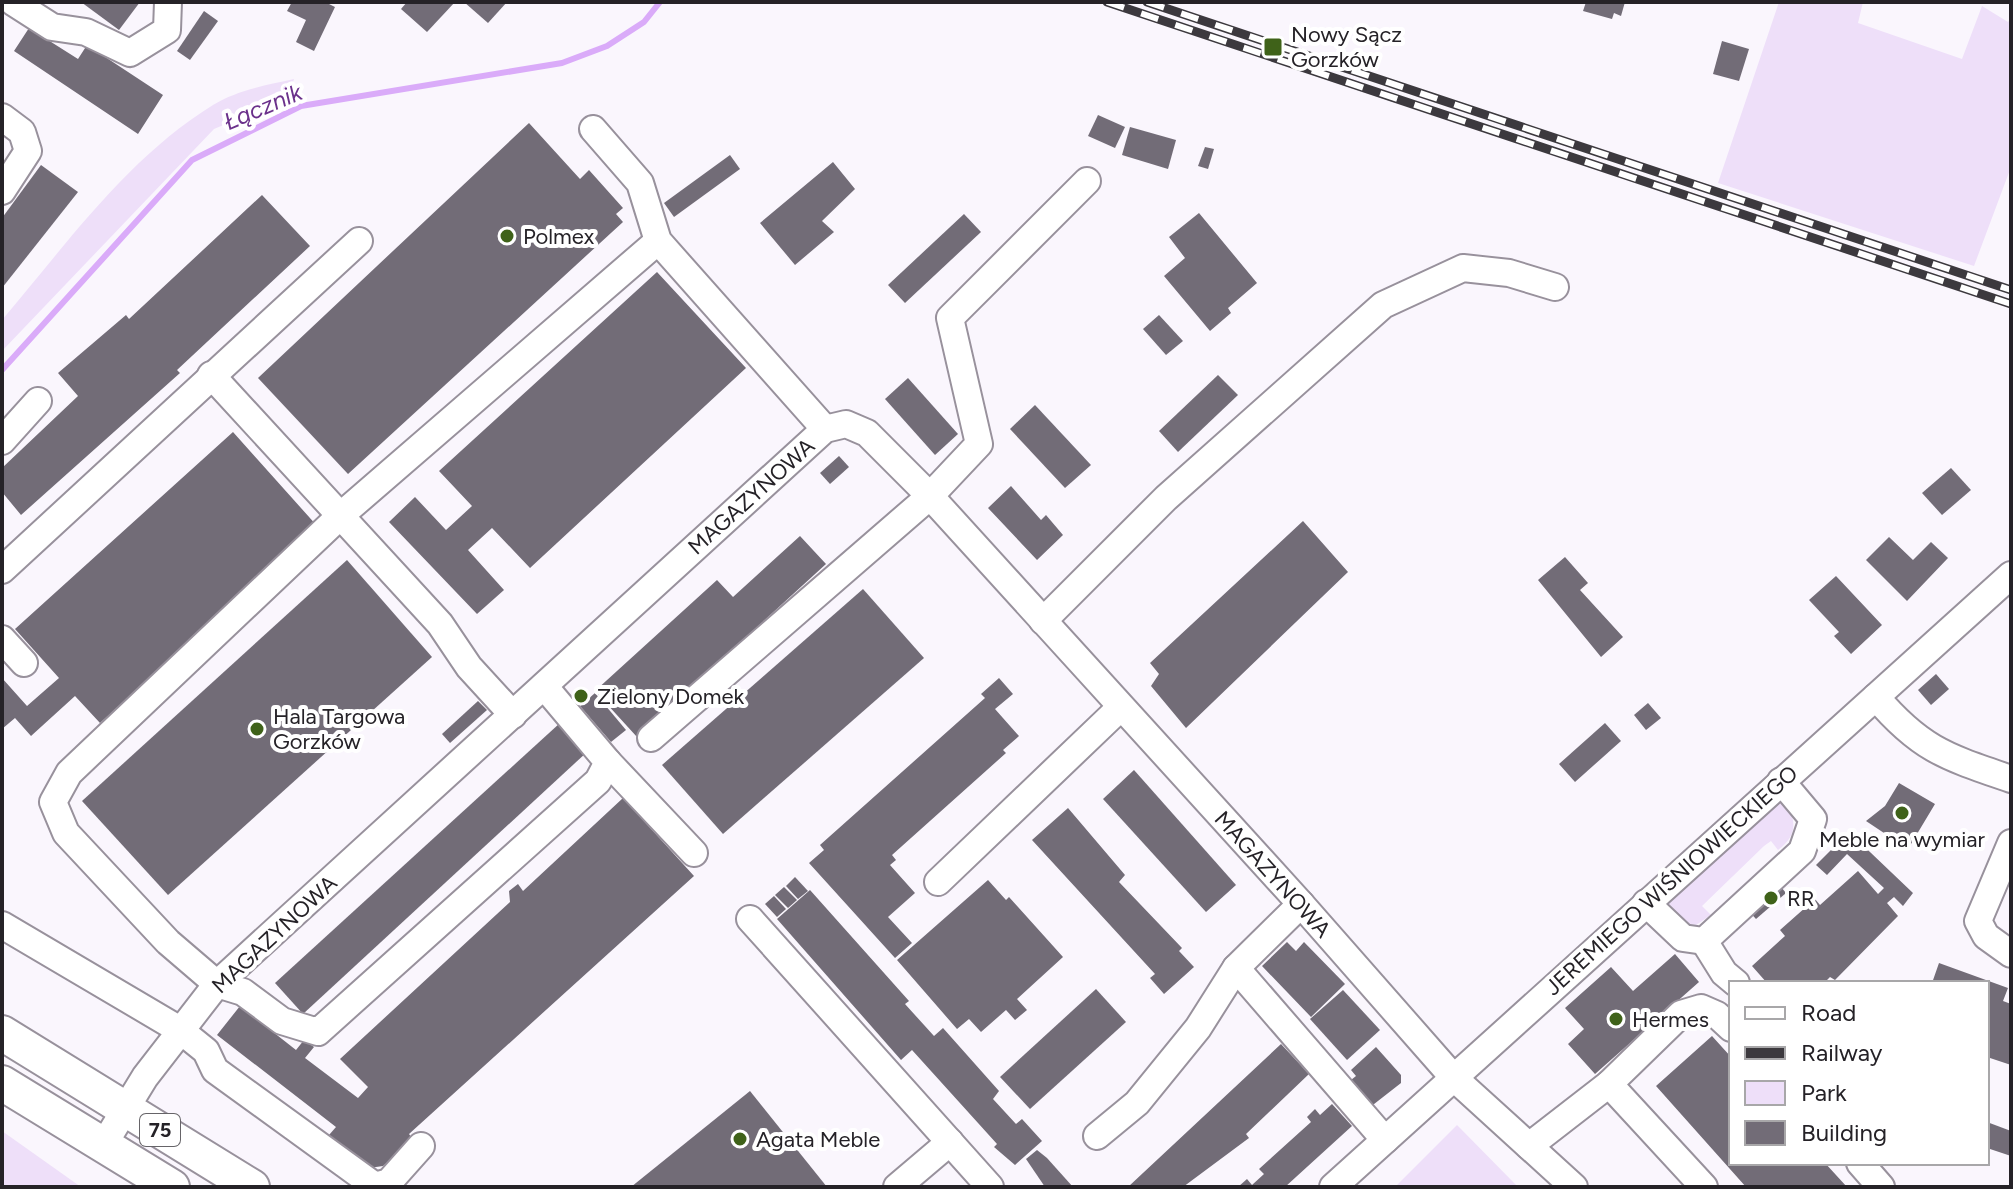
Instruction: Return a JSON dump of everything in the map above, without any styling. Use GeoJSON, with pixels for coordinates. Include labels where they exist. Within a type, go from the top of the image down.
{"type":"FeatureCollection","features":[{"type":"Feature","properties":{"kind":"main road","name":"75"},"geometry":{"type":"LineString","coordinates":[[14,1040],[252,1187]]}},
{"type":"Feature","properties":{"kind":"main road"},"geometry":{"type":"LineString","coordinates":[[2,1083],[14,1040]]}},
{"type":"Feature","properties":{"kind":"main road","name":"75"},"geometry":{"type":"LineString","coordinates":[[2,1083],[172,1187]]}},
{"type":"Feature","properties":{"kind":"street"},"geometry":{"type":"LineString","coordinates":[[13,2],[52,27],[86,32],[130,53],[167,30],[168,2]]}},
{"type":"Feature","properties":{"kind":"street"},"geometry":{"type":"LineString","coordinates":[[2,117],[22,132],[28,151],[2,191]]}},
{"type":"Feature","properties":{"kind":"street"},"geometry":{"type":"LineString","coordinates":[[593,129],[640,183],[658,241],[825,429]]}},
{"type":"Feature","properties":{"kind":"street"},"geometry":{"type":"LineString","coordinates":[[651,738],[930,496],[979,444],[950,318],[1087,181]]}},
{"type":"Feature","properties":{"kind":"street"},"geometry":{"type":"LineString","coordinates":[[2,570],[359,241]]}},
{"type":"Feature","properties":{"kind":"street"},"geometry":{"type":"LineString","coordinates":[[608,762],[598,781],[318,1032],[282,1021],[243,992],[217,984],[168,942],[66,833],[53,802],[69,773],[340,516],[658,241]]}},
{"type":"Feature","properties":{"kind":"street"},"geometry":{"type":"LineString","coordinates":[[1043,621],[1166,498],[1383,305],[1463,268],[1509,273],[1555,287]]}},
{"type":"Feature","properties":{"kind":"street"},"geometry":{"type":"LineString","coordinates":[[211,375],[440,624],[469,667],[513,715]]}},
{"type":"Feature","properties":{"kind":"street"},"geometry":{"type":"LineString","coordinates":[[2,441],[38,401]]}},
{"type":"Feature","properties":{"kind":"street","name":"MAGAZYNOWA"},"geometry":{"type":"LineString","coordinates":[[104,1144],[125,1108],[180,1030],[217,984],[825,429],[846,424],[867,433],[930,496],[1301,904],[1453,1077],[1574,1187]]}},
{"type":"Feature","properties":{"kind":"street","name":"JEREMIEGO WIŚNIOWIECKIEGO"},"geometry":{"type":"LineString","coordinates":[[1333,1187],[2011,575]]}},
{"type":"Feature","properties":{"kind":"street"},"geometry":{"type":"LineString","coordinates":[[2,639],[24,663]]}},
{"type":"Feature","properties":{"kind":"street"},"geometry":{"type":"LineString","coordinates":[[544,686],[608,762],[694,853]]}},
{"type":"Feature","properties":{"kind":"street"},"geometry":{"type":"LineString","coordinates":[[1876,697],[1897,722],[1937,753],[2011,779]]}},
{"type":"Feature","properties":{"kind":"street"},"geometry":{"type":"LineString","coordinates":[[938,882],[1121,707]]}},
{"type":"Feature","properties":{"kind":"street"},"geometry":{"type":"LineString","coordinates":[[1704,941],[1802,851],[1813,819],[1781,781]]}},
{"type":"Feature","properties":{"kind":"street"},"geometry":{"type":"LineString","coordinates":[[2011,843],[1978,921],[1986,936],[2011,954]]}},
{"type":"Feature","properties":{"kind":"street"},"geometry":{"type":"LineString","coordinates":[[1646,903],[1683,938],[1704,941],[1724,973],[1734,981]]}},
{"type":"Feature","properties":{"kind":"street"},"geometry":{"type":"LineString","coordinates":[[1097,1136],[1137,1103],[1198,1028],[1236,968],[1301,904]]}},
{"type":"Feature","properties":{"kind":"street"},"geometry":{"type":"LineString","coordinates":[[750,919],[990,1187]]}},
{"type":"Feature","properties":{"kind":"street"},"geometry":{"type":"LineString","coordinates":[[2,925],[180,1030],[206,1051],[215,1070],[362,1182],[375,1186],[389,1182],[421,1146]]}},
{"type":"Feature","properties":{"kind":"street"},"geometry":{"type":"LineString","coordinates":[[1236,968],[1385,1140]]}},
{"type":"Feature","properties":{"kind":"street"},"geometry":{"type":"LineString","coordinates":[[1529,1146],[1609,1084],[1681,1014],[1701,1008],[1717,1015],[1729,1026]]}},
{"type":"Feature","properties":{"kind":"street"},"geometry":{"type":"LineString","coordinates":[[1609,1084],[1704,1187]]}},
{"type":"Feature","properties":{"kind":"street"},"geometry":{"type":"LineString","coordinates":[[897,1187],[950,1142]]}},
{"type":"Feature","properties":{"kind":"street"},"geometry":{"type":"LineString","coordinates":[[1862,1165],[1881,1187]]}},
{"type":"Feature","properties":{"kind":"green space"},"geometry":{"type":"Polygon","coordinates":[[[1779,2],[1863,2],[1858,23],[1962,59],[1982,6],[2008,22],[2011,18],[2011,167],[1974,266],[1718,183],[1779,2]]]}},
{"type":"Feature","properties":{"kind":"green space"},"geometry":{"type":"Polygon","coordinates":[[[294,79],[288,98],[214,129],[2,351],[2,320],[99,204],[153,150],[182,126],[222,100],[294,79]]]}},
{"type":"Feature","properties":{"kind":"green space"},"geometry":{"type":"Polygon","coordinates":[[[1778,803],[1789,805],[1791,812],[1793,830],[1788,840],[1778,850],[1771,841],[1764,846],[1702,906],[1711,915],[1696,925],[1680,924],[1665,904],[1778,803]]]}},
{"type":"Feature","properties":{"kind":"green space"},"geometry":{"type":"Polygon","coordinates":[[[1457,1125],[1518,1187],[1395,1187],[1457,1125]]]}},
{"type":"Feature","properties":{"kind":"green space"},"geometry":{"type":"Polygon","coordinates":[[[2,1131],[81,1187],[2,1187],[2,1131]]]}},
{"type":"Feature","properties":{"kind":"building"},"geometry":{"type":"Polygon","coordinates":[[[81,2],[140,2],[119,30],[81,2]]]}},
{"type":"Feature","properties":{"kind":"building"},"geometry":{"type":"Polygon","coordinates":[[[292,2],[325,2],[335,7],[314,51],[296,42],[306,20],[287,11],[292,2]]]}},
{"type":"Feature","properties":{"kind":"building"},"geometry":{"type":"Polygon","coordinates":[[[407,2],[455,2],[427,32],[401,9],[407,2]]]}},
{"type":"Feature","properties":{"kind":"building"},"geometry":{"type":"Polygon","coordinates":[[[464,2],[507,2],[488,23],[464,2]]]}},
{"type":"Feature","properties":{"kind":"building"},"geometry":{"type":"Polygon","coordinates":[[[1586,2],[1625,2],[1621,16],[1614,13],[1612,19],[1583,11],[1586,2]]]}},
{"type":"Feature","properties":{"kind":"building"},"geometry":{"type":"Polygon","coordinates":[[[204,11],[218,21],[190,60],[177,51],[204,11]]]}},
{"type":"Feature","properties":{"kind":"building"},"geometry":{"type":"Polygon","coordinates":[[[29,28],[78,59],[87,45],[163,95],[138,134],[14,51],[29,28]]]}},
{"type":"Feature","properties":{"kind":"building"},"geometry":{"type":"Polygon","coordinates":[[[1722,41],[1749,49],[1739,81],[1713,74],[1722,41]]]}},
{"type":"Feature","properties":{"kind":"building"},"geometry":{"type":"Polygon","coordinates":[[[1098,115],[1125,127],[1115,148],[1088,136],[1098,115]]]}},
{"type":"Feature","properties":{"kind":"building"},"geometry":{"type":"Polygon","coordinates":[[[529,123],[580,179],[589,170],[623,208],[616,214],[623,222],[348,474],[258,378],[529,123]]]}},
{"type":"Feature","properties":{"kind":"building"},"geometry":{"type":"Polygon","coordinates":[[[1130,127],[1176,140],[1168,169],[1122,155],[1130,127]]]}},
{"type":"Feature","properties":{"kind":"building"},"geometry":{"type":"Polygon","coordinates":[[[1205,147],[1214,149],[1208,169],[1198,166],[1205,147]]]}},
{"type":"Feature","properties":{"kind":"building"},"geometry":{"type":"Polygon","coordinates":[[[730,155],[740,169],[674,217],[664,203],[730,155]]]}},
{"type":"Feature","properties":{"kind":"building"},"geometry":{"type":"Polygon","coordinates":[[[833,162],[855,189],[822,221],[834,232],[795,265],[760,223],[833,162]]]}},
{"type":"Feature","properties":{"kind":"building"},"geometry":{"type":"Polygon","coordinates":[[[41,165],[78,192],[2,288],[2,218],[41,165]]]}},
{"type":"Feature","properties":{"kind":"building"},"geometry":{"type":"Polygon","coordinates":[[[262,195],[310,246],[177,370],[180,373],[21,515],[2,492],[2,468],[78,396],[58,373],[126,315],[129,319],[262,195]]]}},
{"type":"Feature","properties":{"kind":"building"},"geometry":{"type":"Polygon","coordinates":[[[1199,213],[1257,283],[1228,308],[1231,313],[1210,331],[1164,276],[1185,258],[1169,237],[1199,213]]]}},
{"type":"Feature","properties":{"kind":"building"},"geometry":{"type":"Polygon","coordinates":[[[964,214],[981,232],[905,303],[888,285],[964,214]]]}},
{"type":"Feature","properties":{"kind":"building"},"geometry":{"type":"Polygon","coordinates":[[[657,272],[746,368],[530,568],[492,528],[468,550],[504,590],[477,614],[389,522],[415,497],[446,530],[472,506],[439,471],[657,272]]]}},
{"type":"Feature","properties":{"kind":"building"},"geometry":{"type":"Polygon","coordinates":[[[1159,315],[1183,341],[1166,355],[1143,329],[1159,315]]]}},
{"type":"Feature","properties":{"kind":"building"},"geometry":{"type":"Polygon","coordinates":[[[1218,375],[1238,395],[1178,452],[1159,431],[1218,375]]]}},
{"type":"Feature","properties":{"kind":"building"},"geometry":{"type":"Polygon","coordinates":[[[908,378],[958,434],[935,455],[885,399],[908,378]]]}},
{"type":"Feature","properties":{"kind":"building"},"geometry":{"type":"Polygon","coordinates":[[[1035,405],[1091,465],[1065,488],[1010,429],[1035,405]]]}},
{"type":"Feature","properties":{"kind":"building"},"geometry":{"type":"Polygon","coordinates":[[[233,432],[318,527],[100,723],[75,696],[31,736],[15,718],[2,729],[2,678],[27,706],[59,678],[15,629],[233,432]]]}},
{"type":"Feature","properties":{"kind":"building"},"geometry":{"type":"Polygon","coordinates":[[[839,456],[849,467],[830,484],[820,473],[839,456]]]}},
{"type":"Feature","properties":{"kind":"building"},"geometry":{"type":"Polygon","coordinates":[[[1951,468],[1971,490],[1942,515],[1922,493],[1951,468]]]}},
{"type":"Feature","properties":{"kind":"building"},"geometry":{"type":"Polygon","coordinates":[[[1011,486],[1041,520],[1046,515],[1063,535],[1037,560],[988,508],[1011,486]]]}},
{"type":"Feature","properties":{"kind":"building"},"geometry":{"type":"Polygon","coordinates":[[[1303,521],[1348,572],[1186,728],[1151,686],[1159,674],[1150,663],[1303,521]]]}},
{"type":"Feature","properties":{"kind":"building"},"geometry":{"type":"Polygon","coordinates":[[[800,536],[826,564],[637,737],[595,691],[717,580],[733,597],[800,536]]]}},
{"type":"Feature","properties":{"kind":"building"},"geometry":{"type":"Polygon","coordinates":[[[1889,537],[1913,560],[1931,542],[1948,558],[1907,601],[1866,560],[1889,537]]]}},
{"type":"Feature","properties":{"kind":"building"},"geometry":{"type":"Polygon","coordinates":[[[1565,557],[1588,583],[1580,590],[1623,637],[1601,657],[1538,580],[1565,557]]]}},
{"type":"Feature","properties":{"kind":"building","name":"Hala Targowa Gorzków"},"geometry":{"type":"Polygon","coordinates":[[[347,560],[432,657],[168,895],[82,801],[347,560]]]}},
{"type":"Feature","properties":{"kind":"building"},"geometry":{"type":"Polygon","coordinates":[[[1836,576],[1882,625],[1851,654],[1834,636],[1839,632],[1809,600],[1836,576]]]}},
{"type":"Feature","properties":{"kind":"building"},"geometry":{"type":"Polygon","coordinates":[[[863,589],[924,658],[723,834],[662,765],[863,589]]]}},
{"type":"Feature","properties":{"kind":"building"},"geometry":{"type":"Polygon","coordinates":[[[1936,674],[1949,689],[1931,705],[1918,690],[1936,674]]]}},
{"type":"Feature","properties":{"kind":"building"},"geometry":{"type":"Polygon","coordinates":[[[999,678],[1013,694],[995,709],[1019,736],[1003,750],[1006,753],[892,855],[896,860],[890,865],[915,893],[888,917],[912,943],[895,958],[809,863],[824,850],[820,845],[985,698],[981,694],[999,678]]]}},
{"type":"Feature","properties":{"kind":"building"},"geometry":{"type":"Polygon","coordinates":[[[595,693],[626,730],[611,742],[580,706],[595,693]]]}},
{"type":"Feature","properties":{"kind":"building"},"geometry":{"type":"Polygon","coordinates":[[[478,701],[487,710],[450,743],[442,734],[478,701]]]}},
{"type":"Feature","properties":{"kind":"building"},"geometry":{"type":"Polygon","coordinates":[[[1648,703],[1661,718],[1646,730],[1634,715],[1648,703]]]}},
{"type":"Feature","properties":{"kind":"building"},"geometry":{"type":"Polygon","coordinates":[[[560,723],[587,752],[303,1014],[275,983],[560,723]]]}},
{"type":"Feature","properties":{"kind":"building"},"geometry":{"type":"Polygon","coordinates":[[[1605,723],[1621,741],[1575,782],[1559,764],[1605,723]]]}},
{"type":"Feature","properties":{"kind":"building"},"geometry":{"type":"Polygon","coordinates":[[[1134,770],[1236,885],[1206,912],[1103,799],[1134,770]]]}},
{"type":"Feature","properties":{"kind":"building","name":"Meble na wymiar"},"geometry":{"type":"Polygon","coordinates":[[[1899,783],[1935,804],[1908,849],[1866,821],[1885,806],[1899,783]]]}},
{"type":"Feature","properties":{"kind":"building"},"geometry":{"type":"Polygon","coordinates":[[[623,798],[694,876],[409,1134],[414,1141],[383,1166],[369,1168],[358,1164],[329,1135],[336,1127],[217,1035],[240,1006],[296,1050],[304,1040],[314,1047],[305,1058],[358,1098],[368,1087],[340,1059],[510,902],[509,891],[518,884],[523,891],[623,798]]]}},
{"type":"Feature","properties":{"kind":"building"},"geometry":{"type":"Polygon","coordinates":[[[1068,808],[1125,875],[1119,882],[1182,948],[1179,951],[1194,967],[1164,994],[1150,978],[1155,974],[1032,840],[1068,808]]]}},
{"type":"Feature","properties":{"kind":"building"},"geometry":{"type":"Polygon","coordinates":[[[1849,832],[1913,893],[1903,906],[1894,897],[1887,903],[1898,916],[1835,980],[1830,977],[1826,981],[1765,981],[1752,966],[1785,936],[1780,930],[1815,899],[1820,905],[1858,871],[1878,894],[1884,888],[1847,854],[1827,875],[1816,865],[1849,832]]]}},
{"type":"Feature","properties":{"kind":"building"},"geometry":{"type":"Polygon","coordinates":[[[795,877],[808,891],[798,899],[786,886],[795,877]]]}},
{"type":"Feature","properties":{"kind":"building"},"geometry":{"type":"Polygon","coordinates":[[[988,880],[1006,900],[1009,897],[1063,957],[1017,999],[1027,1010],[1015,1020],[1006,1010],[981,1032],[969,1019],[957,1029],[897,960],[988,880]]]}},
{"type":"Feature","properties":{"kind":"building"},"geometry":{"type":"Polygon","coordinates":[[[1776,881],[1786,893],[1756,919],[1746,908],[1776,881]]]}},
{"type":"Feature","properties":{"kind":"building"},"geometry":{"type":"Polygon","coordinates":[[[784,887],[797,900],[788,908],[775,895],[784,887]]]}},
{"type":"Feature","properties":{"kind":"building"},"geometry":{"type":"Polygon","coordinates":[[[810,890],[909,1001],[905,1004],[934,1036],[943,1028],[999,1091],[993,1099],[1016,1124],[1022,1119],[1042,1141],[1015,1165],[994,1147],[997,1144],[912,1050],[901,1060],[777,919],[810,890]]]}},
{"type":"Feature","properties":{"kind":"building"},"geometry":{"type":"Polygon","coordinates":[[[774,896],[786,909],[777,917],[765,904],[774,896]]]}},
{"type":"Feature","properties":{"kind":"building"},"geometry":{"type":"Polygon","coordinates":[[[1287,942],[1296,951],[1304,942],[1345,984],[1311,1017],[1262,966],[1287,942]]]}},
{"type":"Feature","properties":{"kind":"building","name":"Hermes"},"geometry":{"type":"Polygon","coordinates":[[[1675,954],[1699,982],[1595,1074],[1568,1044],[1584,1029],[1565,1008],[1611,967],[1633,991],[1675,954]]]}},
{"type":"Feature","properties":{"kind":"building"},"geometry":{"type":"Polygon","coordinates":[[[1939,963],[1989,981],[1933,981],[1939,963]]]}},
{"type":"Feature","properties":{"kind":"building"},"geometry":{"type":"Polygon","coordinates":[[[1989,981],[2008,988],[2003,1001],[2011,1004],[2011,1065],[1989,1058],[1989,981]]]}},
{"type":"Feature","properties":{"kind":"building"},"geometry":{"type":"Polygon","coordinates":[[[1096,989],[1126,1022],[1030,1109],[1000,1077],[1096,989]]]}},
{"type":"Feature","properties":{"kind":"building"},"geometry":{"type":"Polygon","coordinates":[[[1343,990],[1380,1030],[1347,1060],[1310,1019],[1343,990]]]}},
{"type":"Feature","properties":{"kind":"building"},"geometry":{"type":"Polygon","coordinates":[[[1712,1036],[1729,1055],[1729,1165],[1827,1165],[1847,1187],[1746,1187],[1656,1086],[1712,1036]]]}},
{"type":"Feature","properties":{"kind":"building"},"geometry":{"type":"Polygon","coordinates":[[[1281,1044],[1309,1074],[1246,1134],[1249,1138],[1183,1187],[1128,1187],[1281,1044]]]}},
{"type":"Feature","properties":{"kind":"building"},"geometry":{"type":"Polygon","coordinates":[[[1376,1047],[1401,1075],[1401,1083],[1369,1108],[1346,1084],[1356,1076],[1351,1070],[1376,1047]]]}},
{"type":"Feature","properties":{"kind":"building","name":"Agata Meble"},"geometry":{"type":"Polygon","coordinates":[[[750,1091],[827,1187],[631,1187],[750,1091]]]}},
{"type":"Feature","properties":{"kind":"building"},"geometry":{"type":"Polygon","coordinates":[[[1332,1104],[1352,1126],[1285,1187],[1238,1187],[1247,1179],[1252,1185],[1264,1174],[1259,1169],[1311,1122],[1307,1117],[1315,1109],[1320,1115],[1332,1104]]]}},
{"type":"Feature","properties":{"kind":"building"},"geometry":{"type":"Polygon","coordinates":[[[1989,1123],[2011,1131],[2011,1156],[1989,1149],[1989,1123]]]}},
{"type":"Feature","properties":{"kind":"building"},"geometry":{"type":"Polygon","coordinates":[[[1037,1150],[1073,1187],[1045,1187],[1026,1159],[1037,1150]]]}},
{"type":"Feature","properties":{"kind":"waterway","name":"Łącznik"},"geometry":{"type":"LineString","coordinates":[[2,370],[192,160],[301,106],[562,63],[607,46],[644,22],[660,2]]}},
{"type":"Feature","properties":{"kind":"railway"},"geometry":{"type":"LineString","coordinates":[[1107,2],[2011,304]]}},
{"type":"Feature","properties":{"kind":"railway"},"geometry":{"type":"LineString","coordinates":[[1147,2],[2011,290]]}},
{"type":"Feature","properties":{"kind":"place","name":"Nowy Sącz Gorzków"},"geometry":{"type":"Point","coordinates":[1273,47]}},
{"type":"Feature","properties":{"kind":"place","name":"Polmex"},"geometry":{"type":"Point","coordinates":[507,236]}},
{"type":"Feature","properties":{"kind":"place","name":"Zielony Domek"},"geometry":{"type":"Point","coordinates":[581,696]}},
{"type":"Feature","properties":{"kind":"place","name":"Hala Targowa Gorzków"},"geometry":{"type":"Point","coordinates":[257,729]}},
{"type":"Feature","properties":{"kind":"place","name":"Meble na wymiar"},"geometry":{"type":"Point","coordinates":[1902,813]}},
{"type":"Feature","properties":{"kind":"place","name":"RR"},"geometry":{"type":"Point","coordinates":[1771,898]}},
{"type":"Feature","properties":{"kind":"place","name":"Hermes"},"geometry":{"type":"Point","coordinates":[1616,1019]}},
{"type":"Feature","properties":{"kind":"place","name":"Agata Meble"},"geometry":{"type":"Point","coordinates":[740,1139]}}]}
